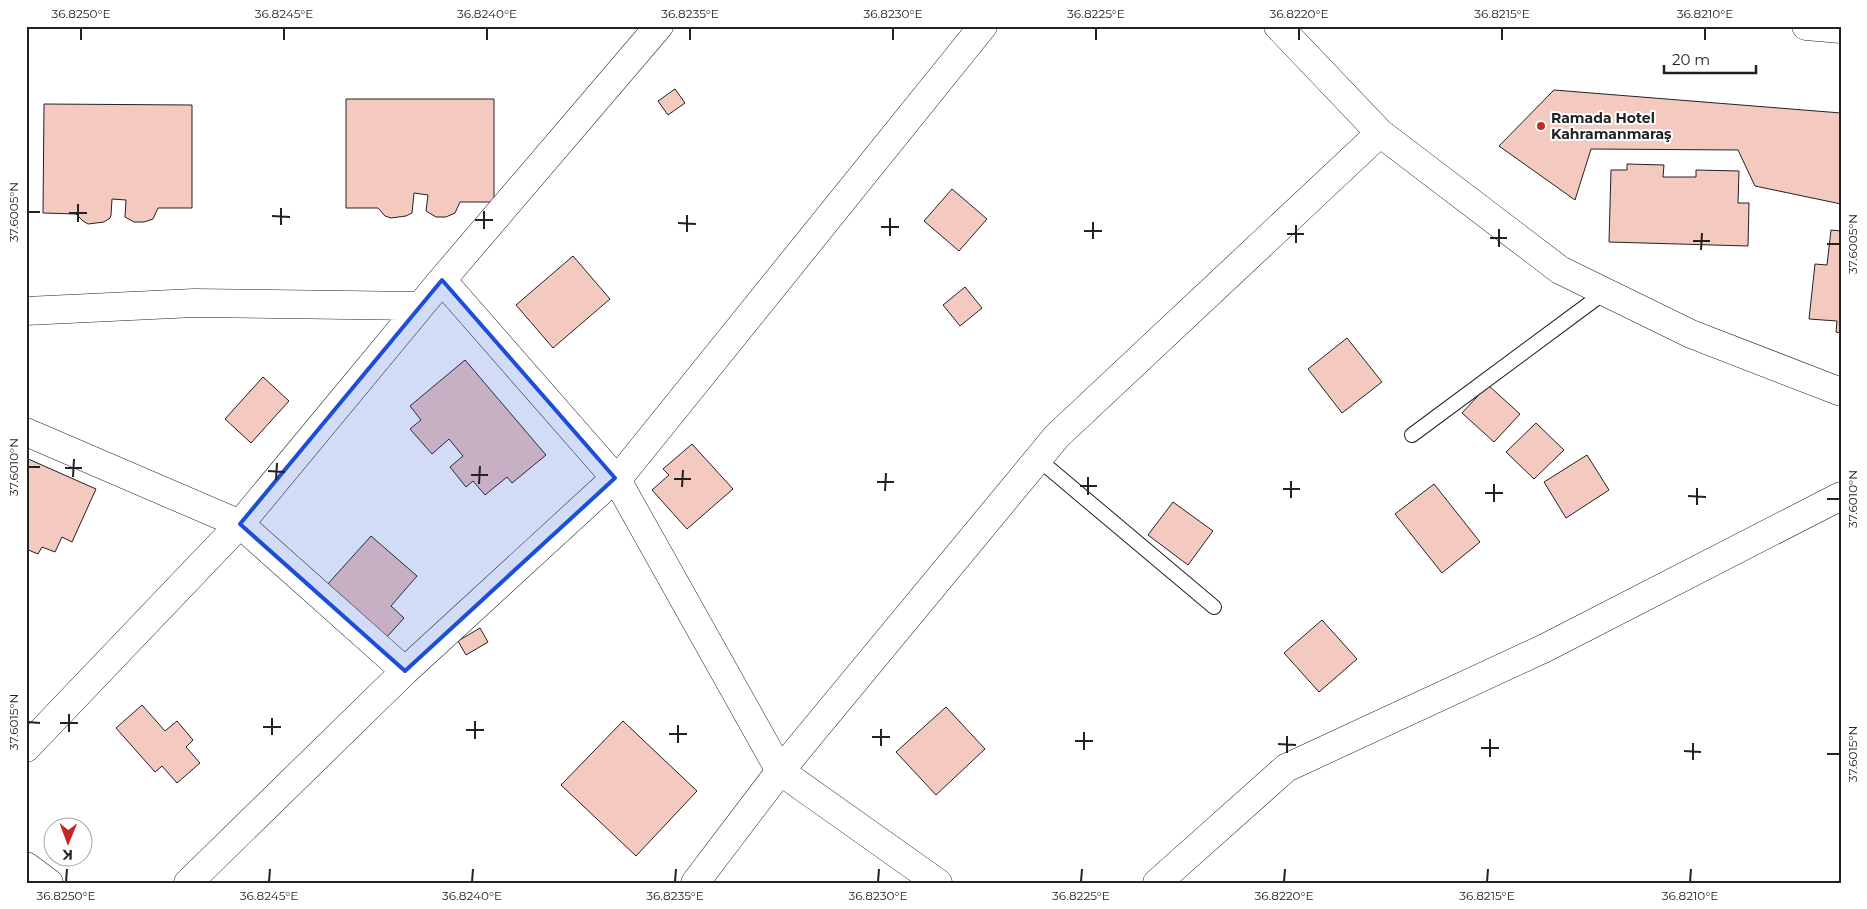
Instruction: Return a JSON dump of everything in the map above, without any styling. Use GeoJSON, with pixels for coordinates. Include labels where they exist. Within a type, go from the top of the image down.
{"type":"FeatureCollection","features":[{"type":"Feature","properties":{"kind":"street"},"geometry":{"type":"LineString","coordinates":[[26,748],[240,524],[420,306],[659,26]]}},
{"type":"Feature","properties":{"kind":"street"},"geometry":{"type":"LineString","coordinates":[[188,883],[405,671],[616,479],[983,26]]}},
{"type":"Feature","properties":{"kind":"street"},"geometry":{"type":"LineString","coordinates":[[1278,26],[1380,133],[1560,270],[1691,334],[1841,392]]}},
{"type":"Feature","properties":{"kind":"street"},"geometry":{"type":"LineString","coordinates":[[1806,26],[1841,29]]}},
{"type":"Feature","properties":{"kind":"street"},"geometry":{"type":"LineString","coordinates":[[696,883],[780,771],[1057,436],[1380,133]]}},
{"type":"Feature","properties":{"kind":"street"},"geometry":{"type":"LineString","coordinates":[[442,280],[616,479],[780,771],[938,883]]}},
{"type":"Feature","properties":{"kind":"street"},"geometry":{"type":"LineString","coordinates":[[26,311],[194,303],[420,306]]}},
{"type":"Feature","properties":{"kind":"street"},"geometry":{"type":"LineString","coordinates":[[26,432],[240,524],[405,671]]}},
{"type":"Feature","properties":{"kind":"street"},"geometry":{"type":"LineString","coordinates":[[1157,883],[1286,768],[1545,648],[1841,496]]}},
{"type":"Feature","properties":{"kind":"street"},"geometry":{"type":"LineString","coordinates":[[26,866],[49,883]]}},
{"type":"Feature","properties":{"kind":"lane"},"geometry":{"type":"LineString","coordinates":[[1412,435],[1604,292]]}},
{"type":"Feature","properties":{"kind":"lane"},"geometry":{"type":"LineString","coordinates":[[1038,459],[1214,607]]}},
{"type":"Feature","properties":{"kind":"highlighted area"},"geometry":{"type":"Polygon","coordinates":[[[442,280],[615,478],[405,671],[240,524],[442,280]]]}},
{"type":"Feature","properties":{"kind":"building"},"geometry":{"type":"Polygon","coordinates":[[[675,89],[685,103],[668,115],[658,101],[675,89]]]}},
{"type":"Feature","properties":{"kind":"building"},"geometry":{"type":"Polygon","coordinates":[[[1554,90],[1841,113],[1841,204],[1755,186],[1738,150],[1591,149],[1575,200],[1499,146],[1554,90]]]}},
{"type":"Feature","properties":{"kind":"building"},"geometry":{"type":"Polygon","coordinates":[[[346,99],[494,99],[494,202],[460,202],[455,213],[446,217],[436,217],[426,211],[428,195],[414,193],[412,213],[406,216],[391,218],[385,216],[378,208],[346,208],[346,99]]]}},
{"type":"Feature","properties":{"kind":"building"},"geometry":{"type":"Polygon","coordinates":[[[44,104],[192,105],[192,208],[158,208],[153,219],[144,222],[134,222],[125,217],[126,200],[112,199],[110,218],[104,222],[88,224],[76,214],[43,213],[44,104]]]}},
{"type":"Feature","properties":{"kind":"building"},"geometry":{"type":"Polygon","coordinates":[[[1627,164],[1664,165],[1663,177],[1696,177],[1696,170],[1739,171],[1738,203],[1749,203],[1748,246],[1609,242],[1611,170],[1627,170],[1627,164]]]}},
{"type":"Feature","properties":{"kind":"building"},"geometry":{"type":"Polygon","coordinates":[[[952,189],[987,219],[959,251],[924,221],[952,189]]]}},
{"type":"Feature","properties":{"kind":"building"},"geometry":{"type":"Polygon","coordinates":[[[1831,230],[1841,231],[1841,333],[1836,332],[1837,321],[1809,319],[1815,264],[1827,265],[1831,230]]]}},
{"type":"Feature","properties":{"kind":"building"},"geometry":{"type":"Polygon","coordinates":[[[573,256],[610,299],[553,348],[516,305],[573,256]]]}},
{"type":"Feature","properties":{"kind":"building"},"geometry":{"type":"Polygon","coordinates":[[[965,287],[982,308],[960,326],[943,305],[965,287]]]}},
{"type":"Feature","properties":{"kind":"building"},"geometry":{"type":"Polygon","coordinates":[[[1347,338],[1382,382],[1342,413],[1308,369],[1347,338]]]}},
{"type":"Feature","properties":{"kind":"building"},"geometry":{"type":"Polygon","coordinates":[[[465,360],[546,455],[512,483],[507,477],[485,495],[473,481],[466,487],[450,467],[463,456],[449,439],[432,454],[410,429],[421,420],[410,406],[465,360]]]}},
{"type":"Feature","properties":{"kind":"building"},"geometry":{"type":"Polygon","coordinates":[[[263,377],[289,401],[251,443],[225,419],[263,377]]]}},
{"type":"Feature","properties":{"kind":"building"},"geometry":{"type":"Polygon","coordinates":[[[1488,385],[1520,414],[1494,442],[1462,413],[1488,385]]]}},
{"type":"Feature","properties":{"kind":"building"},"geometry":{"type":"Polygon","coordinates":[[[1536,423],[1564,450],[1534,479],[1506,452],[1536,423]]]}},
{"type":"Feature","properties":{"kind":"building"},"geometry":{"type":"Polygon","coordinates":[[[692,444],[733,489],[687,529],[652,490],[669,475],[663,469],[692,444]]]}},
{"type":"Feature","properties":{"kind":"building"},"geometry":{"type":"Polygon","coordinates":[[[1587,455],[1609,490],[1566,518],[1544,482],[1587,455]]]}},
{"type":"Feature","properties":{"kind":"building"},"geometry":{"type":"Polygon","coordinates":[[[26,458],[96,489],[72,542],[62,537],[55,552],[42,547],[38,554],[26,549],[26,458]]]}},
{"type":"Feature","properties":{"kind":"building"},"geometry":{"type":"Polygon","coordinates":[[[1434,484],[1480,542],[1442,573],[1395,514],[1434,484]]]}},
{"type":"Feature","properties":{"kind":"building"},"geometry":{"type":"Polygon","coordinates":[[[1173,502],[1213,531],[1188,565],[1148,535],[1173,502]]]}},
{"type":"Feature","properties":{"kind":"building"},"geometry":{"type":"Polygon","coordinates":[[[371,536],[417,576],[391,606],[404,618],[386,638],[326,586],[371,536]]]}},
{"type":"Feature","properties":{"kind":"building"},"geometry":{"type":"Polygon","coordinates":[[[1322,620],[1357,659],[1319,692],[1284,653],[1322,620]]]}},
{"type":"Feature","properties":{"kind":"building"},"geometry":{"type":"Polygon","coordinates":[[[480,628],[488,642],[466,655],[458,641],[480,628]]]}},
{"type":"Feature","properties":{"kind":"building"},"geometry":{"type":"Polygon","coordinates":[[[142,705],[165,731],[177,721],[193,740],[186,747],[200,763],[177,783],[162,766],[155,772],[116,728],[142,705]]]}},
{"type":"Feature","properties":{"kind":"building"},"geometry":{"type":"Polygon","coordinates":[[[946,707],[985,749],[936,795],[896,752],[946,707]]]}},
{"type":"Feature","properties":{"kind":"building"},"geometry":{"type":"Polygon","coordinates":[[[623,721],[697,791],[636,856],[561,785],[623,721]]]}},
{"type":"Feature","properties":{"kind":"place","name":"Ramada Hotel Kahramanmaraş"},"geometry":{"type":"Point","coordinates":[1541,126]}}]}
